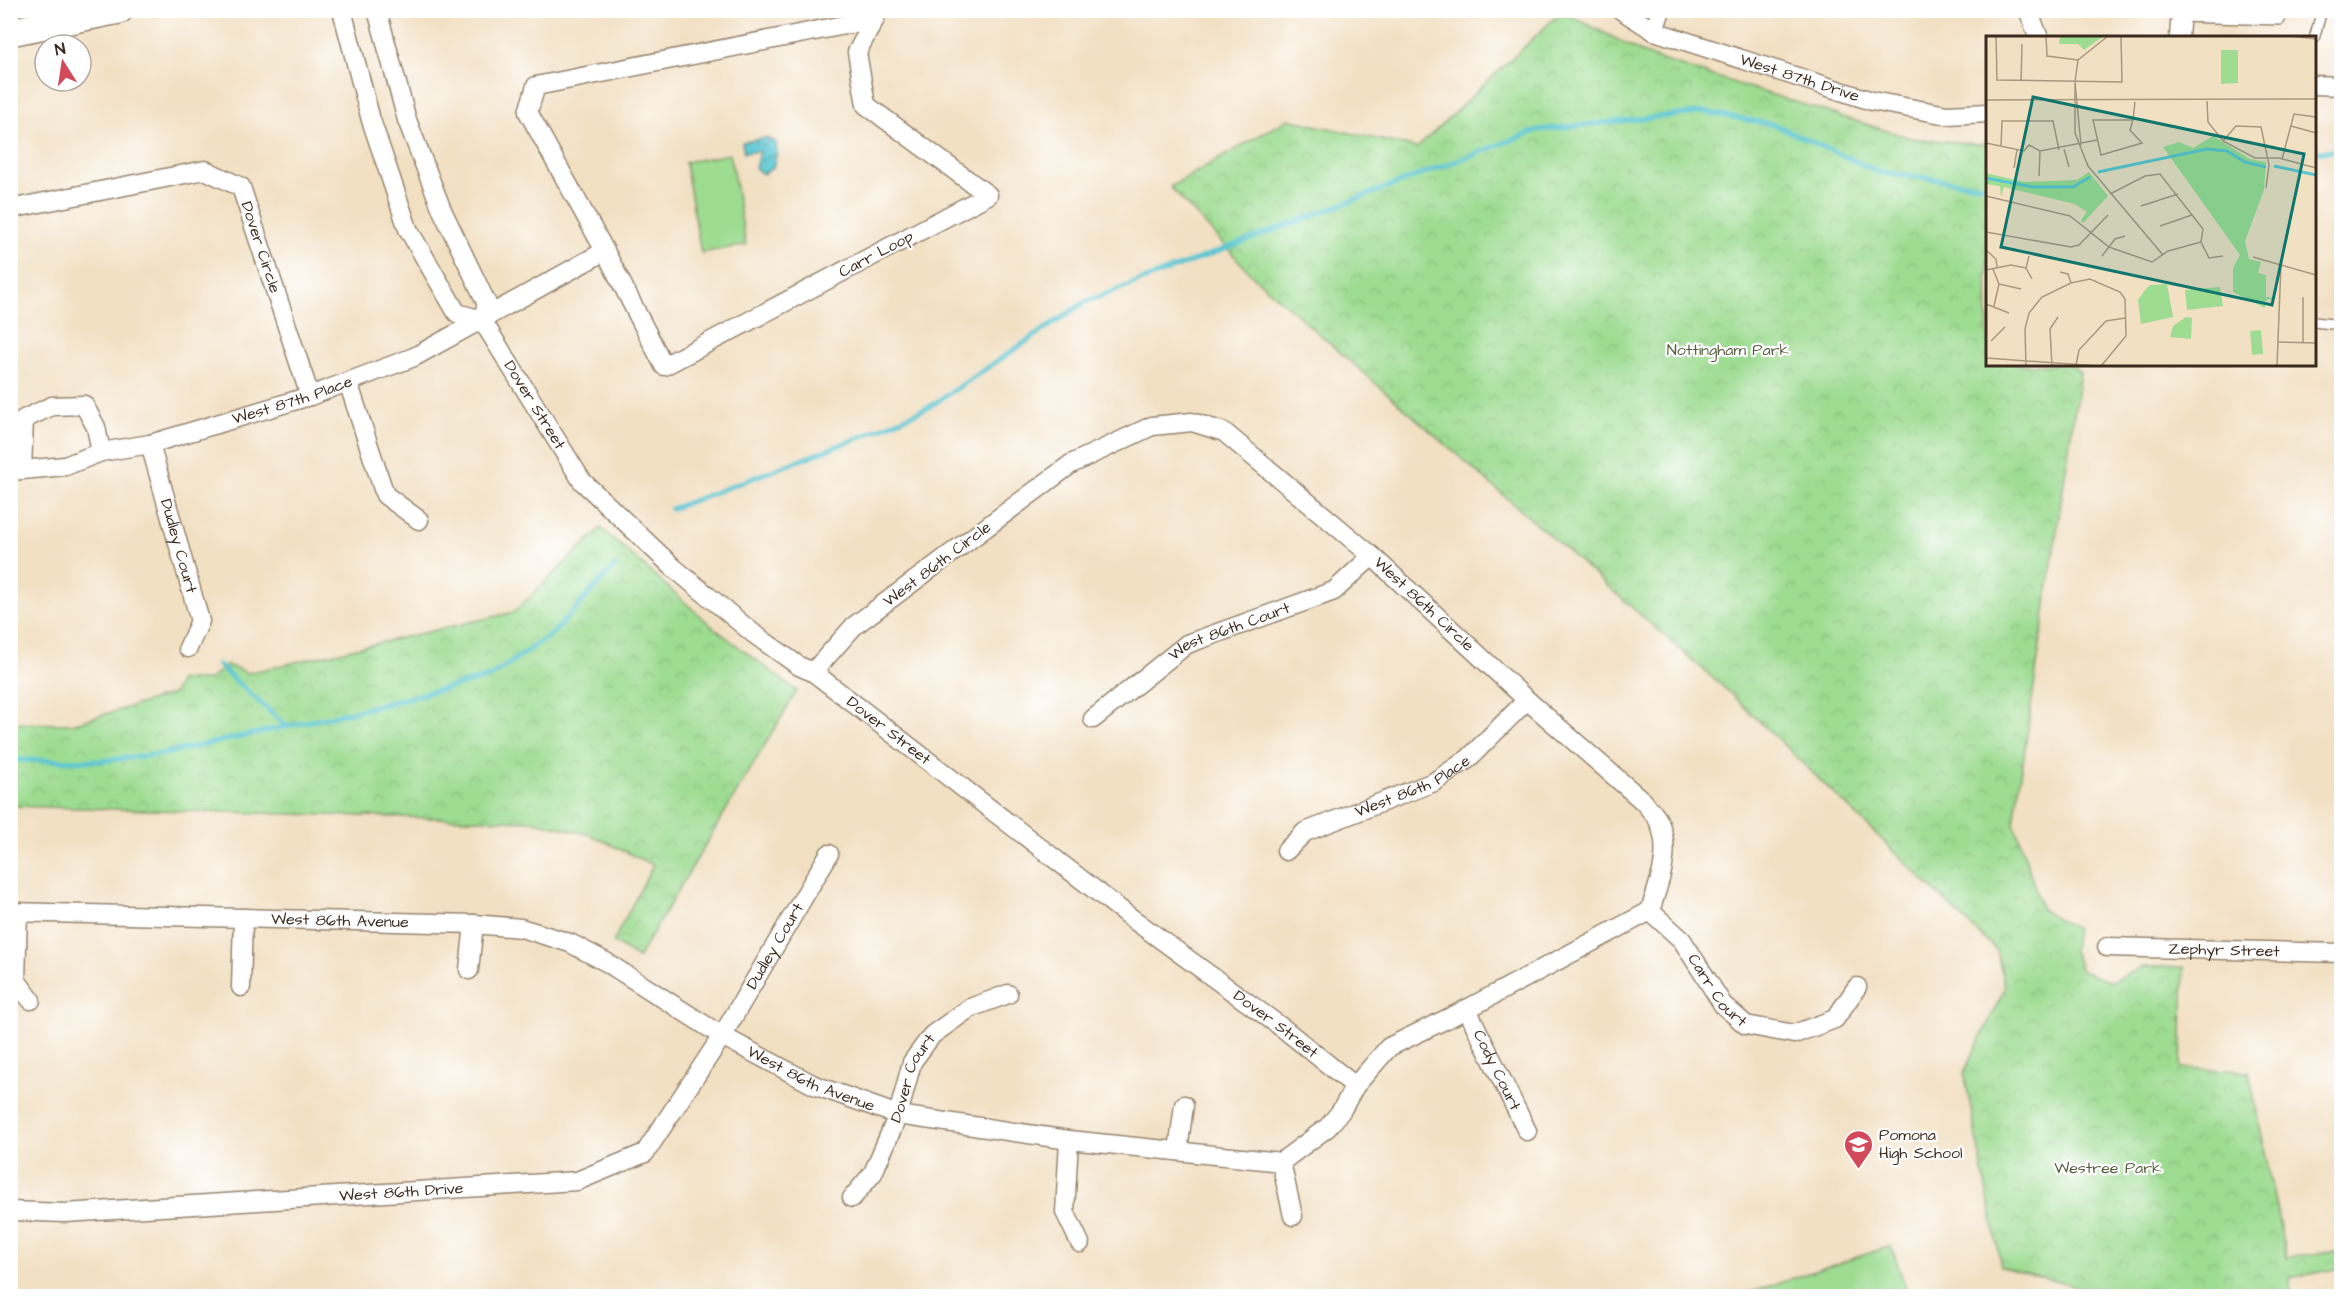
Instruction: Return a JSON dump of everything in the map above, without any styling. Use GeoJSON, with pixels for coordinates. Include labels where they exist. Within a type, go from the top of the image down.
{"type":"FeatureCollection","features":[{"type":"Feature","properties":{"kind":"main road"},"geometry":{"type":"LineString","coordinates":[[10,32],[119,10]]}},
{"type":"Feature","properties":{"kind":"street"},"geometry":{"type":"LineString","coordinates":[[342,10],[371,120],[408,230],[457,314],[478,322]]}},
{"type":"Feature","properties":{"kind":"street"},"geometry":{"type":"LineString","coordinates":[[377,10],[407,120],[442,210],[487,304],[478,322]]}},
{"type":"Feature","properties":{"kind":"street","name":"West 87th Drive"},"geometry":{"type":"LineString","coordinates":[[1621,10],[1654,31],[1872,101],[1947,115],[1986,113]]}},
{"type":"Feature","properties":{"kind":"street"},"geometry":{"type":"LineString","coordinates":[[1654,31],[1661,10]]}},
{"type":"Feature","properties":{"kind":"street"},"geometry":{"type":"LineString","coordinates":[[2028,10],[2038,36]]}},
{"type":"Feature","properties":{"kind":"street","name":"Carr Loop"},"geometry":{"type":"LineString","coordinates":[[874,13],[857,52],[866,105],[988,195],[664,366],[605,251],[528,112],[536,86],[874,13]]}},
{"type":"Feature","properties":{"kind":"street"},"geometry":{"type":"LineString","coordinates":[[2179,36],[2181,14]]}},
{"type":"Feature","properties":{"kind":"street"},"geometry":{"type":"LineString","coordinates":[[2316,85],[2342,86]]}},
{"type":"Feature","properties":{"kind":"street","name":"Dover Circle"},"geometry":{"type":"LineString","coordinates":[[10,209],[205,170],[227,171],[241,188],[310,396]]}},
{"type":"Feature","properties":{"kind":"street"},"geometry":{"type":"LineString","coordinates":[[478,322],[605,251]]}},
{"type":"Feature","properties":{"kind":"street","name":"West 87th Place"},"geometry":{"type":"LineString","coordinates":[[101,452],[96,426],[84,405],[52,406],[24,419],[16,470],[65,466],[101,452],[150,444],[310,396],[414,357],[478,322]]}},
{"type":"Feature","properties":{"kind":"street","name":"Dover Street"},"geometry":{"type":"LineString","coordinates":[[478,322],[582,481],[674,568],[754,634],[799,666],[813,672],[1130,918],[1284,1029],[1355,1086]]}},
{"type":"Feature","properties":{"kind":"street"},"geometry":{"type":"LineString","coordinates":[[348,382],[385,495],[419,520]]}},
{"type":"Feature","properties":{"kind":"street","name":"West 86th Circle"},"geometry":{"type":"LineString","coordinates":[[813,672],[854,626],[1071,464],[1152,426],[1192,422],[1224,432],[1372,556],[1527,700],[1644,802],[1658,820],[1665,841],[1665,862],[1650,912]]}},
{"type":"Feature","properties":{"kind":"street","name":"Dudley Court"},"geometry":{"type":"LineString","coordinates":[[150,444],[200,621],[188,648]]}},
{"type":"Feature","properties":{"kind":"street","name":"West 86th Court"},"geometry":{"type":"LineString","coordinates":[[1093,719],[1187,644],[1334,591],[1372,556]]}},
{"type":"Feature","properties":{"kind":"street","name":"West 86th Place"},"geometry":{"type":"LineString","coordinates":[[1286,851],[1305,832],[1434,782],[1468,759],[1527,700]]}},
{"type":"Feature","properties":{"kind":"street","name":"Dudley Court"},"geometry":{"type":"LineString","coordinates":[[722,1036],[829,854]]}},
{"type":"Feature","properties":{"kind":"street"},"geometry":{"type":"LineString","coordinates":[[1293,1216],[1281,1162],[1328,1127],[1341,1111],[1355,1086],[1389,1047],[1467,1009],[1650,912]]}},
{"type":"Feature","properties":{"kind":"street","name":"Carr Court"},"geometry":{"type":"LineString","coordinates":[[1650,912],[1682,940],[1723,1005],[1746,1025],[1794,1034],[1835,1019],[1857,987]]}},
{"type":"Feature","properties":{"kind":"street","name":"West 86th Avenue"},"geometry":{"type":"LineString","coordinates":[[31,1000],[16,980],[14,913],[474,924],[521,928],[570,943],[606,962],[722,1036],[814,1085],[898,1115],[1069,1140],[1281,1162]]}},
{"type":"Feature","properties":{"kind":"street"},"geometry":{"type":"LineString","coordinates":[[242,987],[243,919]]}},
{"type":"Feature","properties":{"kind":"street"},"geometry":{"type":"LineString","coordinates":[[469,970],[474,924]]}},
{"type":"Feature","properties":{"kind":"street","name":"Zephyr Street"},"geometry":{"type":"LineString","coordinates":[[2107,947],[2342,953]]}},
{"type":"Feature","properties":{"kind":"street","name":"Dover Court"},"geometry":{"type":"LineString","coordinates":[[852,1198],[873,1173],[898,1115],[912,1062],[932,1035],[969,1008],[1008,994]]}},
{"type":"Feature","properties":{"kind":"street","name":"Cody Court"},"geometry":{"type":"LineString","coordinates":[[1467,1009],[1527,1131]]}},
{"type":"Feature","properties":{"kind":"street","name":"West 86th Drive"},"geometry":{"type":"LineString","coordinates":[[10,1211],[65,1213],[577,1181],[645,1154],[722,1036]]}},
{"type":"Feature","properties":{"kind":"street"},"geometry":{"type":"LineString","coordinates":[[1178,1151],[1184,1105]]}},
{"type":"Feature","properties":{"kind":"street"},"geometry":{"type":"LineString","coordinates":[[1069,1140],[1065,1212],[1080,1243]]}},
{"type":"Feature","properties":{"kind":"lane"},"geometry":{"type":"LineString","coordinates":[[2315,36],[2322,10]]}},
{"type":"Feature","properties":{"kind":"lane"},"geometry":{"type":"LineString","coordinates":[[2181,14],[2280,20]]}},
{"type":"Feature","properties":{"kind":"lane"},"geometry":{"type":"LineString","coordinates":[[2316,322],[2342,325]]}},
{"type":"Feature","properties":{"kind":"green space","name":"Nottingham Park"},"geometry":{"type":"Polygon","coordinates":[[[1562,11],[1649,56],[1910,138],[1986,143],[1986,366],[2072,366],[2080,372],[2014,823],[2042,910],[2076,929],[2073,950],[2081,971],[2111,982],[2143,967],[2184,967],[2181,1068],[2249,1071],[2286,1258],[2341,1250],[2341,1268],[2290,1278],[2292,1296],[2113,1296],[2001,1267],[1964,1072],[2005,988],[1997,951],[1731,694],[1255,278],[1170,187],[1288,119],[1417,148],[1562,11]]]}},
{"type":"Feature","properties":{"kind":"green space"},"geometry":{"type":"Polygon","coordinates":[[[730,154],[746,245],[701,253],[685,162],[730,154]]]}},
{"type":"Feature","properties":{"kind":"green space"},"geometry":{"type":"Polygon","coordinates":[[[601,528],[714,628],[797,691],[638,958],[613,942],[653,865],[591,835],[535,821],[11,806],[11,723],[72,724],[173,694],[180,680],[209,680],[227,665],[248,673],[514,612],[601,528]]]}},
{"type":"Feature","properties":{"kind":"green space"},"geometry":{"type":"Polygon","coordinates":[[[1891,1246],[1909,1296],[1739,1296],[1891,1246]]]}},
{"type":"Feature","properties":{"kind":"water"},"geometry":{"type":"Polygon","coordinates":[[[766,138],[776,142],[777,153],[773,168],[763,174],[755,168],[760,151],[744,153],[742,142],[766,138]]]}},
{"type":"Feature","properties":{"kind":"waterway"},"geometry":{"type":"LineString","coordinates":[[671,509],[861,437],[929,407],[1085,302],[1538,130],[1705,112],[1775,125],[1879,172],[1986,186]]}},
{"type":"Feature","properties":{"kind":"waterway"},"geometry":{"type":"LineString","coordinates":[[2316,151],[2342,151]]}},
{"type":"Feature","properties":{"kind":"waterway"},"geometry":{"type":"LineString","coordinates":[[10,760],[100,761],[163,754],[360,710],[490,677],[553,633],[615,566]]}},
{"type":"Feature","properties":{"kind":"waterway"},"geometry":{"type":"LineString","coordinates":[[218,665],[285,725]]}},
{"type":"Feature","properties":{"kind":"place","name":"Pomona High School"},"geometry":{"type":"Point","coordinates":[1858,1170]}},
{"type":"Feature","properties":{"kind":"park label","name":"Westree Park"},"geometry":{"type":"Point","coordinates":[2108,1168]}}]}
